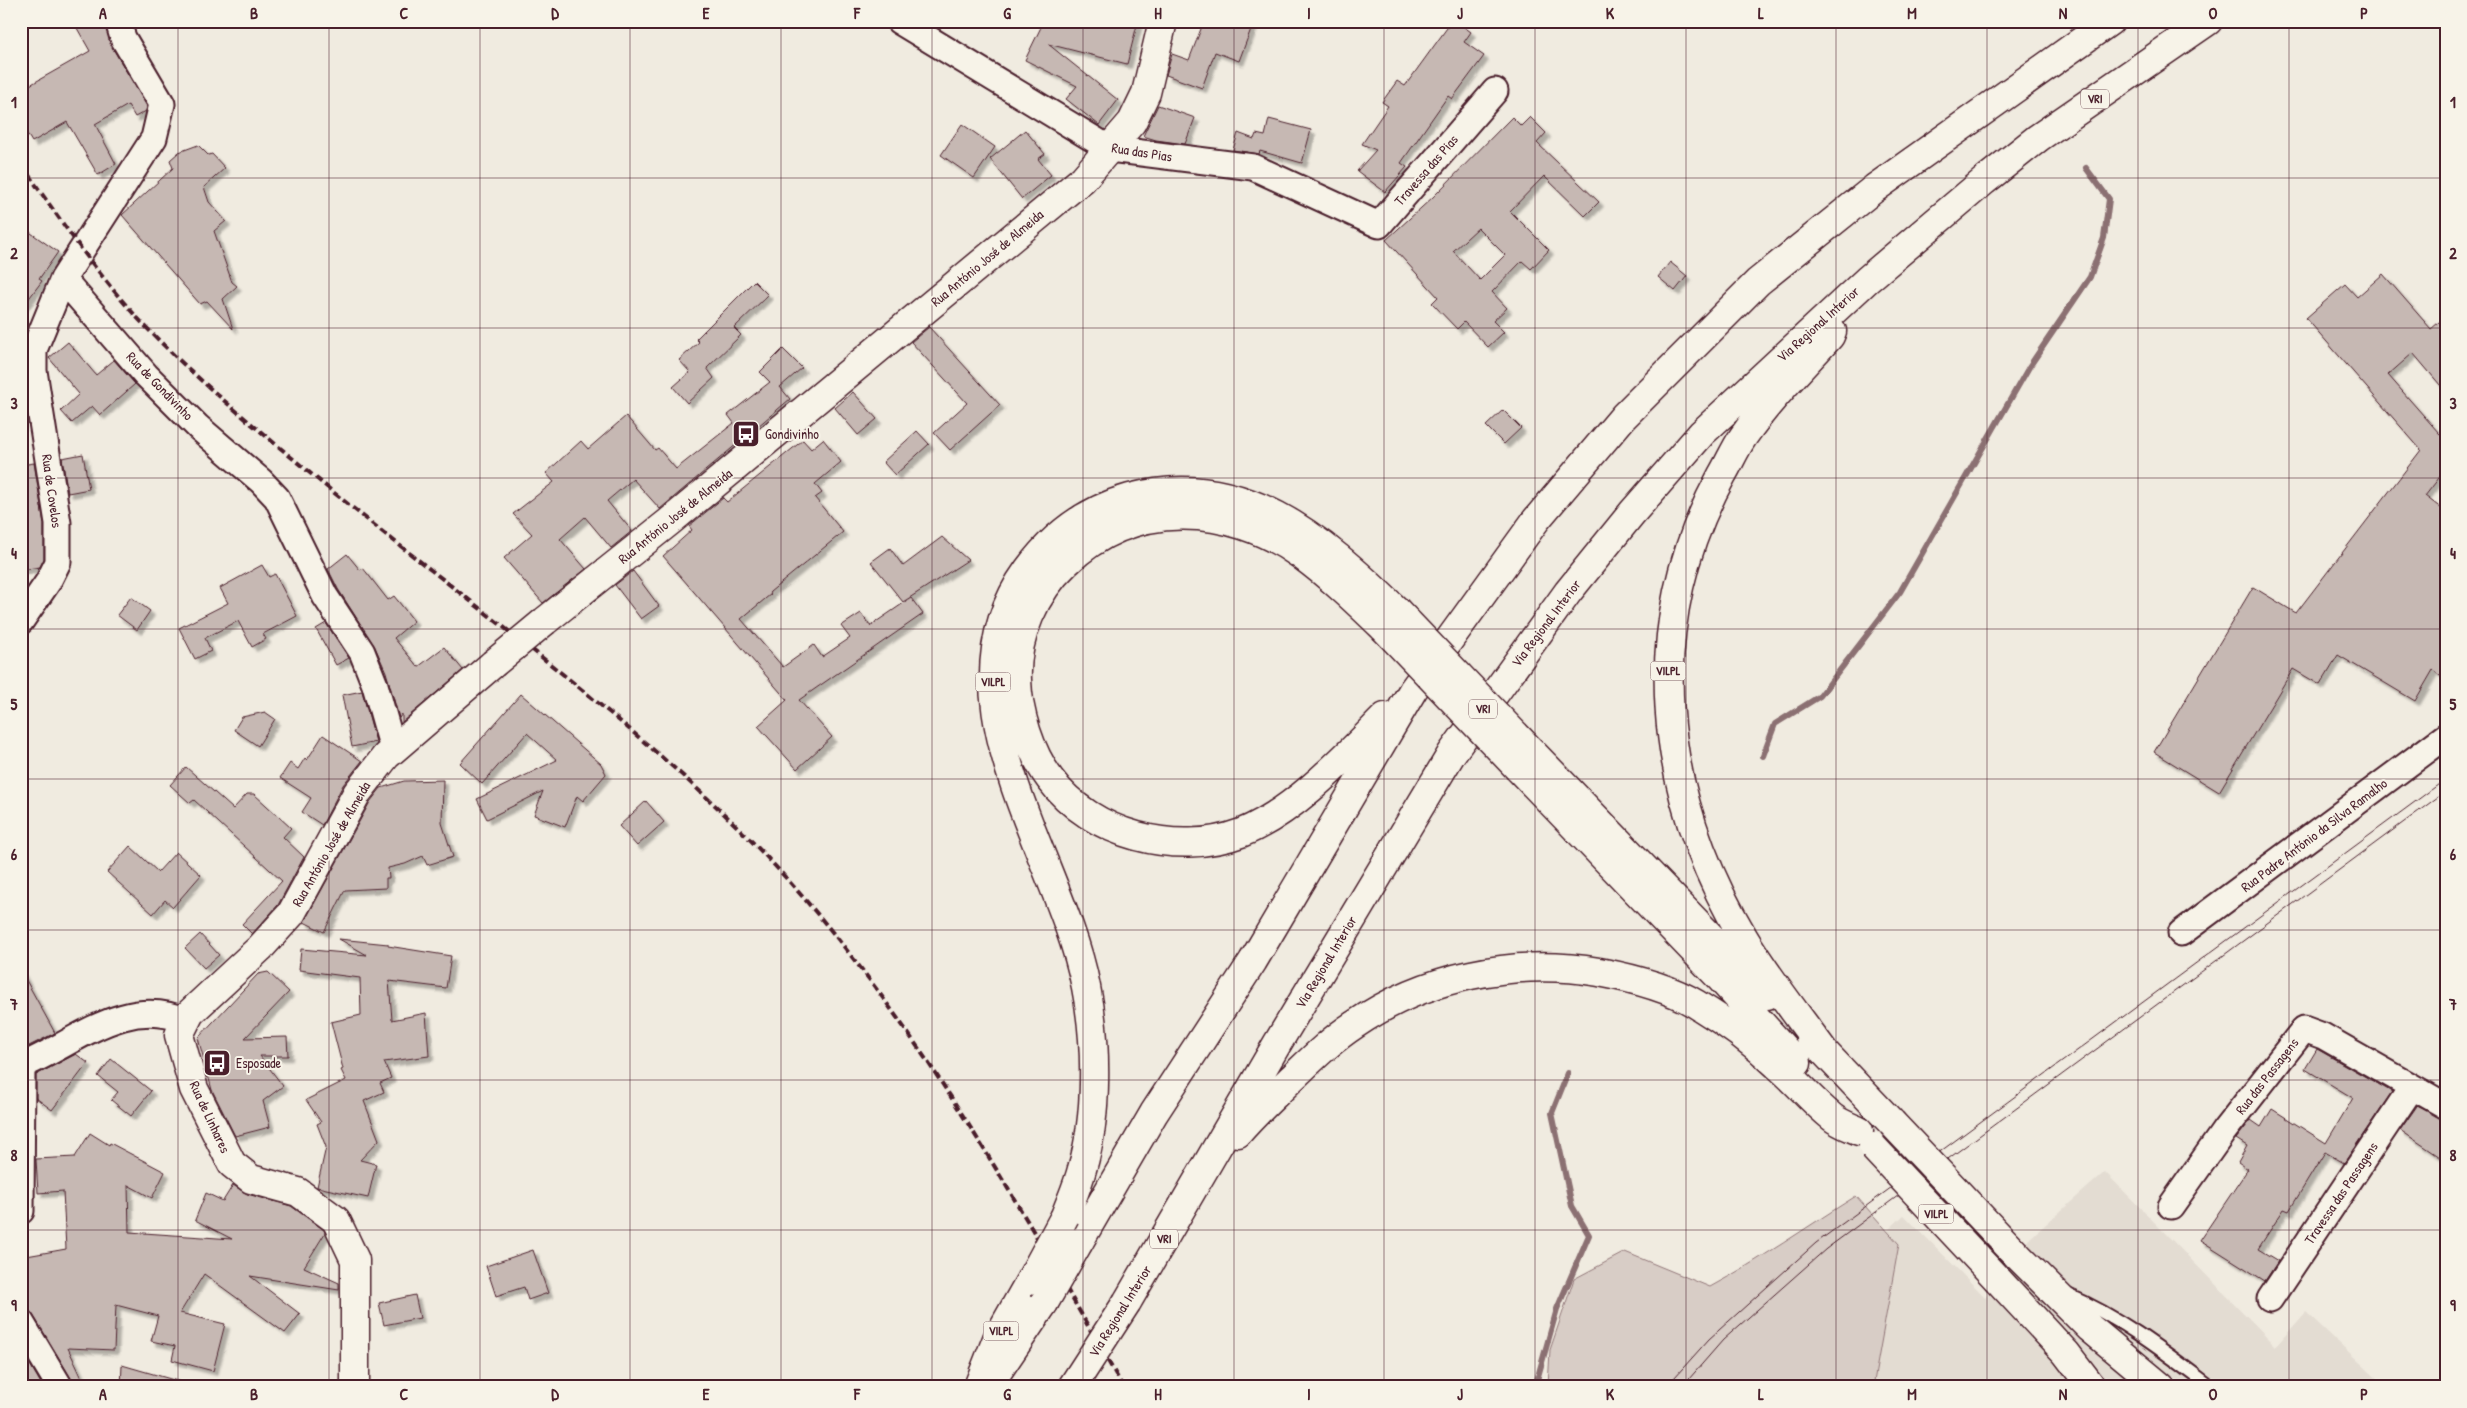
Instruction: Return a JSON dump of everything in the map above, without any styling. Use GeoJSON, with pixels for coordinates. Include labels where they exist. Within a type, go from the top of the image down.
{"type":"FeatureCollection","features":[{"type":"Feature","properties":{"kind":"main road","name":"Rua António José de Almeida"},"geometry":{"type":"LineString","coordinates":[[186,1021],[190,1013],[260,948],[291,914],[357,793],[393,749],[545,621],[676,516],[1083,179],[1132,122],[1146,93],[1163,21]]}},
{"type":"Feature","properties":{"kind":"main road"},"geometry":{"type":"LineString","coordinates":[[987,1387],[1044,1303],[1154,1112],[1253,960],[1413,690],[1536,520],[1624,416],[1758,282],[1875,188],[2110,21]]}},
{"type":"Feature","properties":{"kind":"main road","name":"Via Regional Interior"},"geometry":{"type":"LineString","coordinates":[[1072,1387],[1202,1176],[1277,1044],[1452,753],[1568,592],[1638,507],[1702,433],[1844,302],[1976,187],[2038,138],[2208,21]]}},
{"type":"Feature","properties":{"kind":"main road","name":"VILPL"},"geometry":{"type":"LineString","coordinates":[[1823,1050],[1744,939],[1702,856],[1678,777],[1668,711],[1668,677],[1674,608],[1700,520],[1713,492],[1743,437],[1830,336],[1844,302]]}},
{"type":"Feature","properties":{"kind":"main road","name":"VILPL"},"geometry":{"type":"LineString","coordinates":[[978,1387],[997,1339],[1065,1216],[1083,1168],[1091,1118],[1094,1073],[1092,1032],[1086,986],[1073,936],[1017,791],[997,715],[993,680],[996,647],[1008,607],[1020,582],[1038,556],[1057,536],[1080,518],[1114,502],[1150,492],[1190,490],[1226,495],[1270,510],[1312,535],[1354,569],[1390,619],[1524,759],[1866,1139],[2066,1353],[2092,1387]]}},
{"type":"Feature","properties":{"kind":"main road","name":"VILPL"},"geometry":{"type":"LineString","coordinates":[[1390,619],[1339,585],[1299,553],[1259,532],[1220,519],[1185,515],[1154,516],[1124,524],[1096,538],[1055,573],[1039,595],[1029,617],[1020,647],[1016,678],[1020,709],[1031,744],[1050,779],[1072,801],[1103,823],[1140,838],[1171,844],[1207,841],[1241,833],[1282,810],[1329,773],[1413,690]]}},
{"type":"Feature","properties":{"kind":"main road","name":"VILPL"},"geometry":{"type":"LineString","coordinates":[[1524,759],[1823,1050],[2045,1285],[2095,1333],[2161,1387]]}},
{"type":"Feature","properties":{"kind":"main road","name":"VILPL"},"geometry":{"type":"LineString","coordinates":[[1202,1176],[1250,1119],[1324,1048],[1353,1025],[1383,1006],[1416,991],[1487,971],[1513,968],[1580,969],[1617,975],[1657,987],[1694,1003],[1777,1064],[1833,1118],[1866,1139]]}},
{"type":"Feature","properties":{"kind":"main road","name":"Rua de Linhares"},"geometry":{"type":"LineString","coordinates":[[186,1021],[179,1035],[194,1089],[232,1164],[251,1179],[298,1192],[336,1220],[355,1260],[355,1387]]}},
{"type":"Feature","properties":{"kind":"street"},"geometry":{"type":"LineString","coordinates":[[28,351],[63,279],[154,138],[162,104],[123,38],[118,21]]}},
{"type":"Feature","properties":{"kind":"street","name":"Rua das Pias"},"geometry":{"type":"LineString","coordinates":[[899,21],[1110,149],[1253,167],[1349,211]]}},
{"type":"Feature","properties":{"kind":"street","name":"Travessa das Pias"},"geometry":{"type":"LineString","coordinates":[[1349,211],[1379,225],[1495,91]]}},
{"type":"Feature","properties":{"kind":"street","name":"Rua de Gondivinho"},"geometry":{"type":"LineString","coordinates":[[63,279],[146,375],[198,427],[261,481],[277,498],[325,596],[362,652],[375,684],[393,749]]}},
{"type":"Feature","properties":{"kind":"street","name":"Rua de Covelos"},"geometry":{"type":"LineString","coordinates":[[21,621],[48,582],[58,562],[58,523],[34,371],[28,351]]}},
{"type":"Feature","properties":{"kind":"street"},"geometry":{"type":"LineString","coordinates":[[21,591],[26,591],[48,582]]}},
{"type":"Feature","properties":{"kind":"street","name":"Rua Padre António da Silva Ramalho"},"geometry":{"type":"LineString","coordinates":[[2181,933],[2446,736]]}},
{"type":"Feature","properties":{"kind":"street"},"geometry":{"type":"LineString","coordinates":[[21,1211],[22,1066],[103,1022],[150,1013],[171,1014],[186,1021]]}},
{"type":"Feature","properties":{"kind":"street","name":"Rua das Passagens"},"geometry":{"type":"LineString","coordinates":[[2171,1206],[2224,1131],[2304,1029],[2323,1036],[2446,1106]]}},
{"type":"Feature","properties":{"kind":"street","name":"Travessa das Passagens"},"geometry":{"type":"LineString","coordinates":[[2270,1299],[2412,1087]]}},
{"type":"Feature","properties":{"kind":"street"},"geometry":{"type":"LineString","coordinates":[[21,1322],[60,1387]]}},
{"type":"Feature","properties":{"kind":"lane"},"geometry":{"type":"LineString","coordinates":[[2045,1285],[2094,1306],[2175,1359],[2211,1387]]}},
{"type":"Feature","properties":{"kind":"shaded area"},"geometry":{"type":"Polygon","coordinates":[[[2105,1172],[2276,1346],[2306,1312],[2386,1387],[1721,1387],[1904,1215],[1985,1297],[2029,1239],[2105,1172]]]}},
{"type":"Feature","properties":{"kind":"shaded area"},"geometry":{"type":"Polygon","coordinates":[[[1856,1196],[1899,1244],[1873,1387],[1548,1387],[1550,1350],[1574,1279],[1625,1252],[1710,1287],[1766,1254],[1856,1196]]]}},
{"type":"Feature","properties":{"kind":"building"},"geometry":{"type":"Polygon","coordinates":[[[73,21],[104,21],[111,45],[147,106],[146,111],[135,117],[128,105],[95,124],[116,164],[98,175],[67,122],[32,142],[21,124],[21,90],[90,51],[73,21]]]}},
{"type":"Feature","properties":{"kind":"building"},"geometry":{"type":"Polygon","coordinates":[[[1044,21],[1138,21],[1127,64],[1048,44],[1118,100],[1099,125],[1066,99],[1077,86],[1025,60],[1044,21]]]}},
{"type":"Feature","properties":{"kind":"building"},"geometry":{"type":"Polygon","coordinates":[[[1204,21],[1254,21],[1239,61],[1215,52],[1202,88],[1166,75],[1172,54],[1189,60],[1204,21]]]}},
{"type":"Feature","properties":{"kind":"building"},"geometry":{"type":"Polygon","coordinates":[[[1452,21],[1456,21],[1471,32],[1464,42],[1484,56],[1452,99],[1448,96],[1401,163],[1407,167],[1385,192],[1357,171],[1376,150],[1362,144],[1388,106],[1382,102],[1397,81],[1405,86],[1452,21]]]}},
{"type":"Feature","properties":{"kind":"building"},"geometry":{"type":"Polygon","coordinates":[[[1158,105],[1195,118],[1185,144],[1143,136],[1158,105]]]}},
{"type":"Feature","properties":{"kind":"building"},"geometry":{"type":"Polygon","coordinates":[[[1512,117],[1521,126],[1530,117],[1546,133],[1537,143],[1599,202],[1585,216],[1544,176],[1510,211],[1549,250],[1531,269],[1522,261],[1492,292],[1507,308],[1493,321],[1504,332],[1488,347],[1464,322],[1457,329],[1432,303],[1438,297],[1386,240],[1433,197],[1512,117]],[[1478,228],[1453,251],[1480,280],[1505,255],[1478,228]]]}},
{"type":"Feature","properties":{"kind":"building"},"geometry":{"type":"Polygon","coordinates":[[[1269,119],[1311,130],[1302,163],[1260,151],[1259,154],[1233,150],[1238,133],[1254,139],[1256,134],[1265,136],[1269,119]]]}},
{"type":"Feature","properties":{"kind":"building"},"geometry":{"type":"Polygon","coordinates":[[[962,124],[995,147],[974,178],[941,155],[962,124]]]}},
{"type":"Feature","properties":{"kind":"building"},"geometry":{"type":"Polygon","coordinates":[[[1025,130],[1045,154],[1038,159],[1051,175],[1022,199],[990,159],[1025,130]]]}},
{"type":"Feature","properties":{"kind":"building"},"geometry":{"type":"Polygon","coordinates":[[[198,145],[208,155],[212,154],[225,168],[204,187],[209,202],[226,221],[214,231],[232,282],[237,286],[223,299],[233,329],[207,301],[200,304],[122,215],[173,168],[170,160],[179,152],[198,145]]]}},
{"type":"Feature","properties":{"kind":"building"},"geometry":{"type":"Polygon","coordinates":[[[21,226],[58,252],[39,279],[42,281],[21,309],[21,226]]]}},
{"type":"Feature","properties":{"kind":"building"},"geometry":{"type":"Polygon","coordinates":[[[1670,262],[1687,276],[1675,291],[1658,277],[1670,262]]]}},
{"type":"Feature","properties":{"kind":"building"},"geometry":{"type":"Polygon","coordinates":[[[2383,274],[2431,329],[2446,316],[2446,392],[2413,353],[2388,375],[2446,441],[2446,469],[2425,496],[2446,512],[2446,681],[2433,670],[2415,701],[2338,655],[2320,685],[2293,669],[2219,792],[2154,752],[2253,587],[2296,613],[2421,450],[2306,318],[2345,284],[2357,297],[2383,274]]]}},
{"type":"Feature","properties":{"kind":"building"},"geometry":{"type":"Polygon","coordinates":[[[754,281],[768,295],[734,328],[741,335],[707,368],[714,378],[687,403],[673,387],[690,372],[679,360],[699,342],[696,339],[754,281]]]}},
{"type":"Feature","properties":{"kind":"building"},"geometry":{"type":"Polygon","coordinates":[[[929,327],[1000,405],[950,450],[934,433],[967,403],[911,342],[929,327]]]}},
{"type":"Feature","properties":{"kind":"building"},"geometry":{"type":"Polygon","coordinates":[[[68,342],[96,375],[114,360],[135,384],[100,415],[92,406],[72,423],[61,411],[79,394],[49,358],[68,342]]]}},
{"type":"Feature","properties":{"kind":"building"},"geometry":{"type":"Polygon","coordinates":[[[783,349],[802,368],[780,387],[790,399],[660,509],[633,479],[607,501],[632,531],[611,548],[585,517],[560,539],[586,569],[543,603],[504,558],[532,534],[513,514],[554,482],[546,473],[581,441],[588,449],[626,416],[655,450],[658,448],[676,469],[734,423],[728,415],[770,382],[760,372],[783,349]]]}},
{"type":"Feature","properties":{"kind":"building"},"geometry":{"type":"Polygon","coordinates":[[[853,392],[877,419],[858,435],[835,408],[853,392]]]}},
{"type":"Feature","properties":{"kind":"building"},"geometry":{"type":"Polygon","coordinates":[[[1503,410],[1521,428],[1504,444],[1486,426],[1503,410]]]}},
{"type":"Feature","properties":{"kind":"building"},"geometry":{"type":"Polygon","coordinates":[[[917,431],[929,444],[895,475],[883,462],[917,431]]]}},
{"type":"Feature","properties":{"kind":"building"},"geometry":{"type":"Polygon","coordinates":[[[823,439],[841,462],[815,484],[822,493],[815,498],[843,532],[770,592],[771,594],[741,619],[783,667],[814,645],[822,657],[850,638],[841,626],[861,613],[870,626],[911,598],[923,614],[799,700],[832,737],[797,769],[758,726],[787,700],[663,556],[692,530],[689,526],[723,498],[727,502],[803,440],[811,449],[823,439]]]}},
{"type":"Feature","properties":{"kind":"building"},"geometry":{"type":"Polygon","coordinates":[[[83,454],[89,489],[68,493],[62,458],[83,454]]]}},
{"type":"Feature","properties":{"kind":"building"},"geometry":{"type":"Polygon","coordinates":[[[34,463],[44,524],[44,559],[40,567],[21,570],[21,465],[34,463]]]}},
{"type":"Feature","properties":{"kind":"building"},"geometry":{"type":"Polygon","coordinates":[[[942,537],[968,560],[903,602],[871,562],[890,548],[903,566],[942,537]]]}},
{"type":"Feature","properties":{"kind":"building"},"geometry":{"type":"Polygon","coordinates":[[[347,554],[360,570],[363,568],[388,600],[394,596],[414,621],[394,638],[418,667],[444,647],[463,670],[402,722],[402,714],[399,718],[386,672],[375,647],[338,589],[328,569],[347,554]]]}},
{"type":"Feature","properties":{"kind":"building"},"geometry":{"type":"Polygon","coordinates":[[[262,565],[269,577],[275,574],[297,616],[263,634],[266,639],[252,647],[238,621],[205,638],[211,651],[195,659],[179,628],[228,603],[220,588],[262,565]]]}},
{"type":"Feature","properties":{"kind":"building"},"geometry":{"type":"Polygon","coordinates":[[[633,571],[659,606],[641,619],[615,585],[633,571]]]}},
{"type":"Feature","properties":{"kind":"building"},"geometry":{"type":"Polygon","coordinates":[[[131,597],[150,611],[137,630],[117,615],[131,597]]]}},
{"type":"Feature","properties":{"kind":"building"},"geometry":{"type":"Polygon","coordinates":[[[326,623],[349,658],[336,665],[316,629],[326,623]]]}},
{"type":"Feature","properties":{"kind":"building"},"geometry":{"type":"Polygon","coordinates":[[[362,691],[376,742],[352,747],[342,695],[362,691]]]}},
{"type":"Feature","properties":{"kind":"building"},"geometry":{"type":"Polygon","coordinates":[[[521,694],[601,764],[606,774],[583,801],[577,796],[565,827],[534,815],[543,791],[487,819],[477,799],[557,760],[527,733],[482,784],[460,763],[521,694]]]}},
{"type":"Feature","properties":{"kind":"building"},"geometry":{"type":"Polygon","coordinates":[[[265,712],[275,719],[258,746],[234,730],[242,717],[265,712]]]}},
{"type":"Feature","properties":{"kind":"building"},"geometry":{"type":"Polygon","coordinates":[[[323,735],[362,761],[343,785],[322,825],[302,812],[311,798],[280,778],[290,763],[298,769],[305,758],[307,760],[323,735]]]}},
{"type":"Feature","properties":{"kind":"building"},"geometry":{"type":"Polygon","coordinates":[[[186,767],[233,809],[247,794],[254,794],[291,828],[283,837],[304,857],[278,905],[252,934],[242,924],[282,881],[194,800],[190,803],[170,785],[186,767]]]}},
{"type":"Feature","properties":{"kind":"building"},"geometry":{"type":"Polygon","coordinates":[[[443,780],[442,823],[453,857],[427,865],[423,856],[405,864],[388,868],[389,878],[386,878],[386,888],[345,890],[324,932],[304,922],[370,802],[381,788],[404,781],[443,780]]]}},
{"type":"Feature","properties":{"kind":"building"},"geometry":{"type":"Polygon","coordinates":[[[646,801],[664,822],[637,846],[619,826],[646,801]]]}},
{"type":"Feature","properties":{"kind":"building"},"geometry":{"type":"Polygon","coordinates":[[[130,846],[158,872],[176,852],[201,875],[173,907],[165,900],[153,914],[107,872],[130,846]]]}},
{"type":"Feature","properties":{"kind":"building"},"geometry":{"type":"Polygon","coordinates":[[[200,934],[219,955],[204,968],[185,948],[200,934]]]}},
{"type":"Feature","properties":{"kind":"building"},"geometry":{"type":"Polygon","coordinates":[[[339,939],[388,944],[388,946],[451,956],[446,988],[389,981],[392,1020],[426,1013],[429,1056],[384,1062],[391,1078],[380,1083],[384,1092],[364,1101],[379,1140],[360,1160],[376,1164],[368,1198],[317,1187],[326,1147],[317,1124],[321,1122],[306,1100],[346,1080],[341,1070],[343,1069],[331,1022],[361,1015],[360,978],[299,970],[301,949],[367,955],[339,939]]]}},
{"type":"Feature","properties":{"kind":"building"},"geometry":{"type":"Polygon","coordinates":[[[21,971],[55,1033],[21,1050],[21,971]]]}},
{"type":"Feature","properties":{"kind":"building"},"geometry":{"type":"Polygon","coordinates":[[[268,972],[289,992],[245,1038],[287,1037],[288,1056],[260,1056],[283,1086],[263,1101],[270,1127],[235,1136],[212,1090],[198,1038],[258,974],[268,972]]]}},
{"type":"Feature","properties":{"kind":"building"},"geometry":{"type":"Polygon","coordinates":[[[2317,1049],[2392,1092],[2344,1163],[2325,1152],[2289,1211],[2284,1209],[2258,1249],[2278,1261],[2265,1281],[2200,1240],[2248,1169],[2238,1162],[2247,1146],[2236,1139],[2251,1120],[2261,1127],[2272,1109],[2326,1143],[2353,1098],[2305,1069],[2317,1049]]]}},
{"type":"Feature","properties":{"kind":"building"},"geometry":{"type":"Polygon","coordinates":[[[76,1054],[88,1063],[52,1110],[36,1098],[36,1075],[76,1054]]]}},
{"type":"Feature","properties":{"kind":"building"},"geometry":{"type":"Polygon","coordinates":[[[111,1059],[151,1091],[131,1116],[111,1100],[118,1092],[98,1076],[111,1059]]]}},
{"type":"Feature","properties":{"kind":"building"},"geometry":{"type":"Polygon","coordinates":[[[2417,1106],[2446,1120],[2446,1161],[2400,1130],[2417,1106]]]}},
{"type":"Feature","properties":{"kind":"building"},"geometry":{"type":"Polygon","coordinates":[[[90,1133],[109,1145],[110,1143],[165,1172],[152,1198],[128,1185],[129,1232],[232,1239],[195,1220],[206,1193],[223,1201],[233,1185],[247,1194],[291,1206],[324,1230],[325,1233],[304,1267],[339,1283],[339,1290],[250,1276],[300,1314],[285,1333],[204,1274],[180,1313],[225,1324],[213,1371],[172,1360],[175,1346],[151,1341],[158,1316],[116,1305],[114,1350],[68,1348],[86,1387],[74,1387],[72,1380],[33,1315],[28,1310],[21,1308],[21,1257],[66,1249],[63,1191],[38,1193],[36,1159],[75,1157],[90,1133]]]}},
{"type":"Feature","properties":{"kind":"building"},"geometry":{"type":"Polygon","coordinates":[[[533,1250],[548,1293],[528,1300],[524,1287],[496,1296],[486,1266],[533,1250]]]}},
{"type":"Feature","properties":{"kind":"building"},"geometry":{"type":"Polygon","coordinates":[[[415,1295],[420,1318],[384,1325],[379,1303],[415,1295]]]}},
{"type":"Feature","properties":{"kind":"building"},"geometry":{"type":"Polygon","coordinates":[[[21,1354],[25,1356],[43,1387],[21,1387],[21,1354]]]}},
{"type":"Feature","properties":{"kind":"building"},"geometry":{"type":"Polygon","coordinates":[[[122,1365],[181,1382],[180,1387],[121,1387],[122,1365]]]}},
{"type":"Feature","properties":{"kind":"waterway"},"geometry":{"type":"LineString","coordinates":[[1763,756],[1775,724],[1820,696],[1900,592],[2029,367],[2090,277],[2104,238],[2109,199],[2086,168]]}},
{"type":"Feature","properties":{"kind":"waterway"},"geometry":{"type":"LineString","coordinates":[[1535,1387],[1557,1309],[1589,1235],[1572,1206],[1552,1113],[1568,1073]]}},
{"type":"Feature","properties":{"kind":"tram line"},"geometry":{"type":"LineString","coordinates":[[1666,1387],[1709,1339],[1816,1243],[2446,779]]}},
{"type":"Feature","properties":{"kind":"tram line"},"geometry":{"type":"LineString","coordinates":[[1682,1387],[1723,1340],[1826,1249],[2446,791]]}},
{"type":"Feature","properties":{"kind":"railway"},"geometry":{"type":"LineString","coordinates":[[21,164],[98,271],[126,305],[202,382],[390,538],[603,707],[705,796],[770,860],[829,929],[885,1000],[936,1075],[1032,1230],[1123,1387]]}},
{"type":"Feature","properties":{"kind":"place","name":"Gondivinho"},"geometry":{"type":"Point","coordinates":[746,434]}},
{"type":"Feature","properties":{"kind":"place","name":"Esposade"},"geometry":{"type":"Point","coordinates":[217,1063]}}]}
